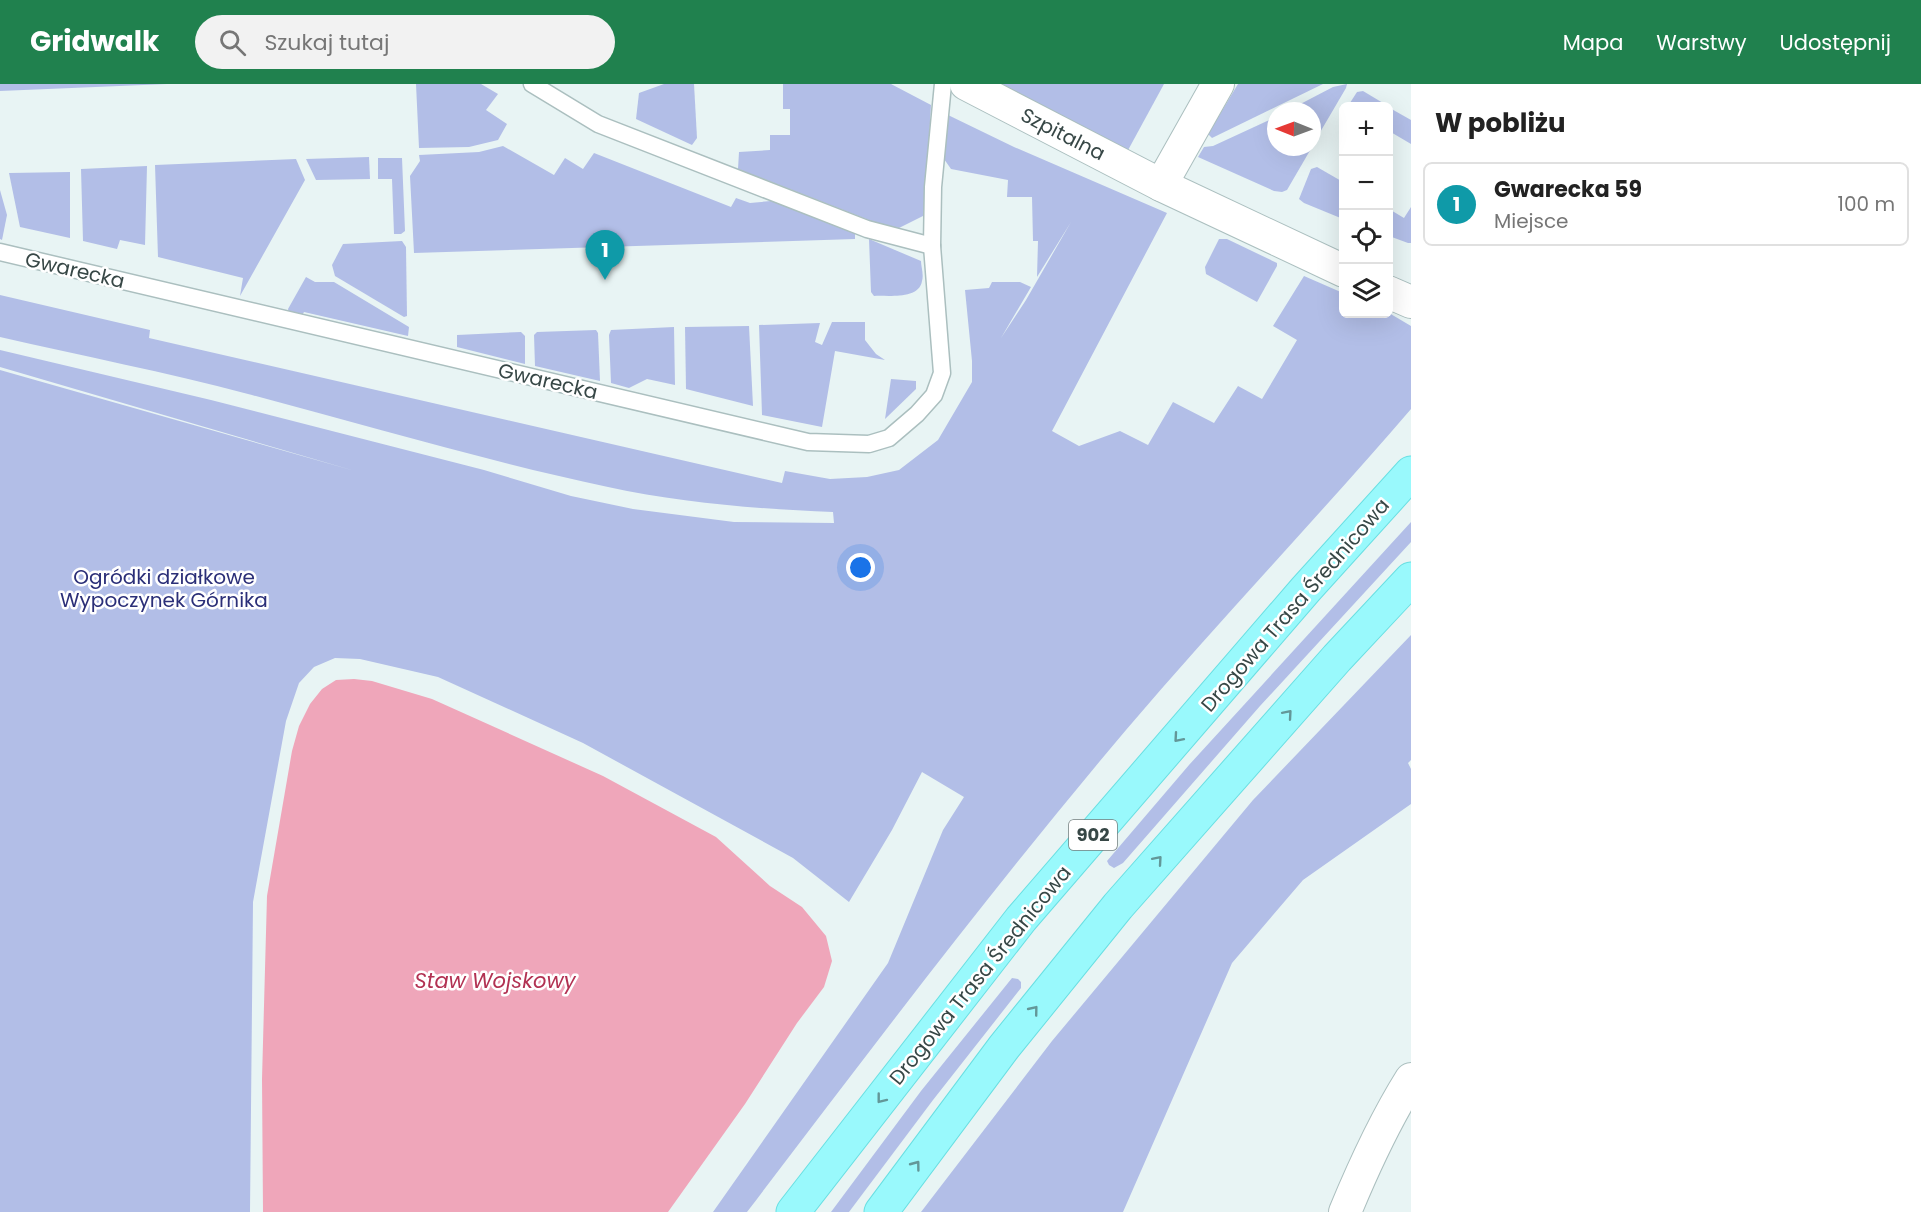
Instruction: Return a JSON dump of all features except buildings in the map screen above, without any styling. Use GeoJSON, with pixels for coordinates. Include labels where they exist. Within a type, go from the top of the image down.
{"type":"FeatureCollection","features":[{"type":"Feature","properties":{"kind":"main road","name":"Drogowa Trasa Średnicowa"},"geometry":{"type":"LineString","coordinates":[[793,1212],[1021,919],[1306,589],[1411,473]]}},
{"type":"Feature","properties":{"kind":"main road"},"geometry":{"type":"LineString","coordinates":[[880,1212],[1004,1047],[1118,906],[1337,658],[1411,579]]}},
{"type":"Feature","properties":{"kind":"street","name":"Szpitalna"},"geometry":{"type":"LineString","coordinates":[[966,84],[1161,185],[1339,269]]}},
{"type":"Feature","properties":{"kind":"street"},"geometry":{"type":"LineString","coordinates":[[1161,185],[1218,84]]}},
{"type":"Feature","properties":{"kind":"street"},"geometry":{"type":"LineString","coordinates":[[1393,294],[1411,302]]}},
{"type":"Feature","properties":{"kind":"street"},"geometry":{"type":"LineString","coordinates":[[1345,1212],[1372,1147],[1411,1079]]}},
{"type":"Feature","properties":{"kind":"lane"},"geometry":{"type":"LineString","coordinates":[[532,84],[598,124],[867,229],[932,246]]}},
{"type":"Feature","properties":{"kind":"lane","name":"Gwarecka"},"geometry":{"type":"LineString","coordinates":[[0,252],[801,441],[869,444],[890,438],[916,414],[934,395],[942,373],[932,246],[933,187],[943,84]]}},
{"type":"Feature","properties":{"kind":"green space"},"geometry":{"type":"Polygon","coordinates":[[[0,84],[167,84],[0,91],[0,84]]]}},
{"type":"Feature","properties":{"kind":"green space"},"geometry":{"type":"Polygon","coordinates":[[[416,84],[481,84],[498,94],[486,110],[507,124],[498,140],[469,147],[419,148],[416,84]]]}},
{"type":"Feature","properties":{"kind":"green space"},"geometry":{"type":"Polygon","coordinates":[[[664,84],[694,84],[697,138],[692,145],[636,119],[639,93],[664,84]]]}},
{"type":"Feature","properties":{"kind":"green space"},"geometry":{"type":"Polygon","coordinates":[[[783,84],[891,84],[931,105],[925,215],[899,228],[884,226],[738,169],[739,152],[770,150],[770,135],[790,135],[790,109],[783,109],[783,84]]]}},
{"type":"Feature","properties":{"kind":"green space"},"geometry":{"type":"Polygon","coordinates":[[[1002,84],[1164,84],[1127,152],[1002,84]]]}},
{"type":"Feature","properties":{"kind":"green space"},"geometry":{"type":"Polygon","coordinates":[[[1238,84],[1323,84],[1286,102],[1267,102],[1267,111],[1212,138],[1208,134],[1238,84]]]}},
{"type":"Feature","properties":{"kind":"green space"},"geometry":{"type":"Polygon","coordinates":[[[1347,84],[1321,131],[1321,102],[1304,102],[1333,87],[1347,84]]]}},
{"type":"Feature","properties":{"kind":"green space"},"geometry":{"type":"Polygon","coordinates":[[[1363,91],[1381,102],[1351,102],[1357,92],[1363,91]]]}},
{"type":"Feature","properties":{"kind":"green space"},"geometry":{"type":"Polygon","coordinates":[[[1393,110],[1411,120],[1411,144],[1393,133],[1393,110]]]}},
{"type":"Feature","properties":{"kind":"green space","name":"Ogródki działkowe Wypoczynek Górnika"},"geometry":{"type":"Polygon","coordinates":[[[948,115],[1014,147],[1167,213],[1052,431],[1079,446],[1120,431],[1148,445],[1173,402],[1214,423],[1238,386],[1262,399],[1297,340],[1273,326],[1304,276],[1339,291],[1339,318],[1393,318],[1393,315],[1411,326],[1411,409],[1161,689],[1077,789],[933,968],[747,1212],[713,1212],[888,963],[943,830],[964,797],[922,772],[892,830],[849,902],[793,858],[583,743],[438,677],[360,659],[335,658],[314,667],[299,683],[286,721],[253,902],[250,1212],[0,1212],[0,370],[355,471],[0,367],[0,350],[211,400],[484,470],[571,496],[633,509],[734,522],[834,523],[833,512],[776,509],[663,497],[563,477],[472,455],[217,386],[0,337],[0,295],[150,330],[149,338],[782,483],[785,471],[830,479],[867,477],[899,470],[938,440],[972,382],[965,290],[989,288],[992,282],[1020,282],[1031,287],[1001,338],[1071,222],[1037,277],[1038,241],[1033,241],[1032,197],[1007,197],[1008,180],[951,169],[944,159],[948,115]]]}},
{"type":"Feature","properties":{"kind":"green space"},"geometry":{"type":"Polygon","coordinates":[[[1267,121],[1267,156],[1307,156],[1287,190],[1282,192],[1274,191],[1198,157],[1204,147],[1213,146],[1267,121]]]}},
{"type":"Feature","properties":{"kind":"green space"},"geometry":{"type":"Polygon","coordinates":[[[503,146],[554,175],[565,158],[583,169],[594,153],[731,207],[736,198],[750,203],[771,201],[855,233],[855,239],[414,253],[410,176],[420,161],[419,155],[479,152],[503,146]]]}},
{"type":"Feature","properties":{"kind":"green space"},"geometry":{"type":"Polygon","coordinates":[[[369,157],[370,179],[316,180],[306,159],[369,157]]]}},
{"type":"Feature","properties":{"kind":"green space"},"geometry":{"type":"Polygon","coordinates":[[[378,158],[402,158],[405,231],[401,234],[394,234],[392,179],[378,179],[378,158]]]}},
{"type":"Feature","properties":{"kind":"green space"},"geometry":{"type":"Polygon","coordinates":[[[296,159],[305,180],[240,296],[243,278],[158,257],[155,165],[296,159]]]}},
{"type":"Feature","properties":{"kind":"green space"},"geometry":{"type":"Polygon","coordinates":[[[147,166],[145,245],[120,240],[117,249],[83,241],[81,169],[147,166]]]}},
{"type":"Feature","properties":{"kind":"green space"},"geometry":{"type":"Polygon","coordinates":[[[1317,167],[1339,180],[1339,217],[1299,199],[1311,169],[1317,167]]]}},
{"type":"Feature","properties":{"kind":"green space"},"geometry":{"type":"Polygon","coordinates":[[[70,172],[70,238],[20,227],[9,173],[70,172]]]}},
{"type":"Feature","properties":{"kind":"green space"},"geometry":{"type":"Polygon","coordinates":[[[0,190],[7,215],[2,240],[0,239],[0,190]]]}},
{"type":"Feature","properties":{"kind":"green space"},"geometry":{"type":"Polygon","coordinates":[[[1411,207],[1411,243],[1393,237],[1393,211],[1404,218],[1411,207]]]}},
{"type":"Feature","properties":{"kind":"green space"},"geometry":{"type":"Polygon","coordinates":[[[869,239],[921,261],[923,276],[920,287],[909,294],[874,296],[871,292],[869,239]]]}},
{"type":"Feature","properties":{"kind":"green space"},"geometry":{"type":"Polygon","coordinates":[[[1219,239],[1227,239],[1277,263],[1257,302],[1206,274],[1205,267],[1219,239]]]}},
{"type":"Feature","properties":{"kind":"green space"},"geometry":{"type":"Polygon","coordinates":[[[402,241],[406,247],[407,316],[404,317],[335,276],[332,265],[343,244],[402,241]]]}},
{"type":"Feature","properties":{"kind":"green space"},"geometry":{"type":"Polygon","coordinates":[[[306,277],[315,282],[334,282],[409,327],[408,336],[304,312],[301,317],[289,313],[288,309],[306,277]]]}},
{"type":"Feature","properties":{"kind":"green space"},"geometry":{"type":"Polygon","coordinates":[[[832,322],[865,322],[865,340],[876,354],[885,360],[835,351],[822,427],[762,415],[759,325],[820,323],[815,342],[822,345],[832,322]]]}},
{"type":"Feature","properties":{"kind":"green space"},"geometry":{"type":"Polygon","coordinates":[[[749,326],[753,406],[686,389],[685,327],[749,326]]]}},
{"type":"Feature","properties":{"kind":"green space"},"geometry":{"type":"Polygon","coordinates":[[[674,327],[675,385],[647,379],[629,388],[611,383],[609,335],[611,330],[674,327]]]}},
{"type":"Feature","properties":{"kind":"green space"},"geometry":{"type":"Polygon","coordinates":[[[596,330],[600,381],[535,366],[534,335],[537,332],[596,330]]]}},
{"type":"Feature","properties":{"kind":"green space"},"geometry":{"type":"Polygon","coordinates":[[[521,332],[525,336],[525,364],[457,347],[457,335],[521,332]]]}},
{"type":"Feature","properties":{"kind":"green space"},"geometry":{"type":"Polygon","coordinates":[[[891,379],[916,381],[916,389],[885,419],[891,379]]]}},
{"type":"Feature","properties":{"kind":"green space"},"geometry":{"type":"Polygon","coordinates":[[[1411,522],[1411,542],[1260,706],[1123,863],[1114,868],[1109,865],[1107,861],[1189,765],[1411,522]]]}},
{"type":"Feature","properties":{"kind":"green space"},"geometry":{"type":"Polygon","coordinates":[[[1411,635],[1411,760],[1408,763],[1411,769],[1411,804],[1303,880],[1232,963],[1123,1212],[921,1212],[1052,1041],[1253,800],[1411,635]]]}},
{"type":"Feature","properties":{"kind":"green space"},"geometry":{"type":"Polygon","coordinates":[[[1012,978],[1021,982],[1021,988],[849,1212],[831,1212],[921,1091],[1012,978]]]}},
{"type":"Feature","properties":{"kind":"water","name":"Staw Wojskowy"},"geometry":{"type":"Polygon","coordinates":[[[336,680],[372,681],[432,699],[603,776],[716,837],[770,886],[802,907],[826,936],[832,961],[824,987],[668,1212],[263,1212],[262,1079],[267,896],[292,751],[299,726],[310,704],[322,689],[336,680]]]}},
{"type":"Feature","properties":{"kind":"place","name":"Gwarecka 59"},"geometry":{"type":"Point","coordinates":[605,280]}}]}
